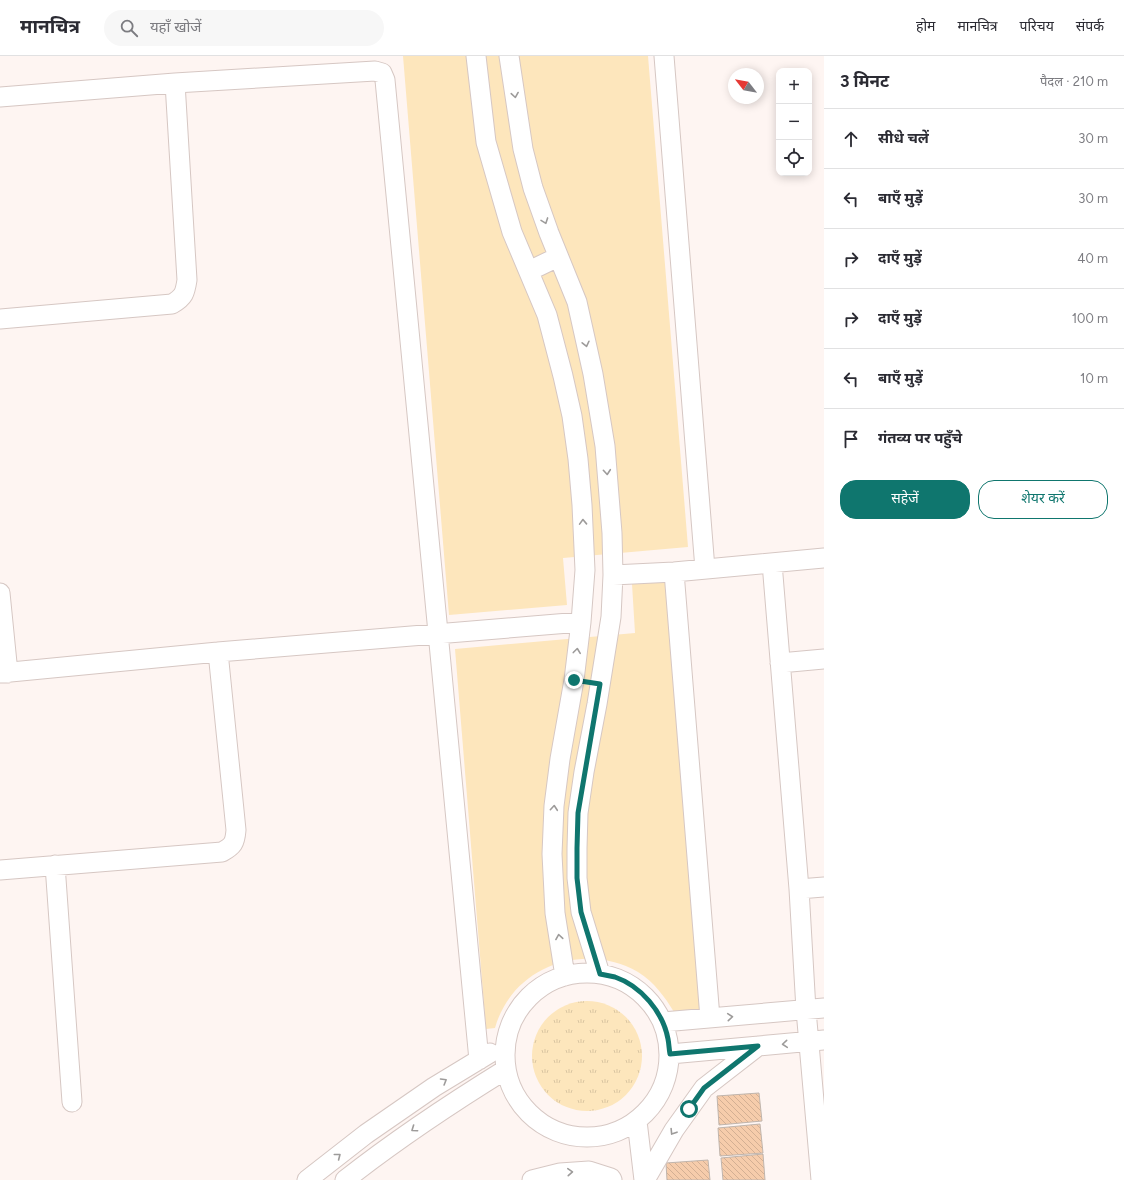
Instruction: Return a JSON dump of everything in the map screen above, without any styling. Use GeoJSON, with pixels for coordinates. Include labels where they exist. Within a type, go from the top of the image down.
{"type":"FeatureCollection","features":[{"type":"Feature","properties":{"kind":"street"},"geometry":{"type":"LineString","coordinates":[[476,56],[486,142],[512,232],[547,315],[572,416],[578,458],[585,570],[574,680],[560,759],[554,806],[552,854],[555,913],[565,976]]}},
{"type":"Feature","properties":{"kind":"street"},"geometry":{"type":"LineString","coordinates":[[510,56],[523,149],[533,188],[558,257],[577,302],[593,374],[605,446],[612,533],[613,575],[611,617],[578,813],[577,848],[577,878],[581,912],[600,974]]}},
{"type":"Feature","properties":{"kind":"street"},"geometry":{"type":"LineString","coordinates":[[664,56],[705,569]]}},
{"type":"Feature","properties":{"kind":"street"},"geometry":{"type":"LineString","coordinates":[[0,97],[175,83],[374,71],[382,73],[385,80],[479,1060]]}},
{"type":"Feature","properties":{"kind":"street"},"geometry":{"type":"LineString","coordinates":[[0,319],[172,304],[180,299],[186,291],[187,280],[175,83]]}},
{"type":"Feature","properties":{"kind":"street"},"geometry":{"type":"LineString","coordinates":[[528,271],[558,257]]}},
{"type":"Feature","properties":{"kind":"street"},"geometry":{"type":"LineString","coordinates":[[613,575],[674,572],[824,558]]}},
{"type":"Feature","properties":{"kind":"street"},"geometry":{"type":"LineString","coordinates":[[772,563],[799,889],[815,1009],[821,1180]]}},
{"type":"Feature","properties":{"kind":"street"},"geometry":{"type":"LineString","coordinates":[[674,572],[710,1018]]}},
{"type":"Feature","properties":{"kind":"street"},"geometry":{"type":"LineString","coordinates":[[0,593],[4,673],[218,652],[581,622]]}},
{"type":"Feature","properties":{"kind":"street"},"geometry":{"type":"LineString","coordinates":[[0,870],[222,852],[230,848],[235,839],[236,830],[218,652]]}},
{"type":"Feature","properties":{"kind":"street"},"geometry":{"type":"LineString","coordinates":[[780,663],[824,659]]}},
{"type":"Feature","properties":{"kind":"street"},"geometry":{"type":"LineString","coordinates":[[574,680],[600,684]]}},
{"type":"Feature","properties":{"kind":"street"},"geometry":{"type":"LineString","coordinates":[[55,865],[72,1102]]}},
{"type":"Feature","properties":{"kind":"street"},"geometry":{"type":"LineString","coordinates":[[799,889],[824,887]]}},
{"type":"Feature","properties":{"kind":"street"},"geometry":{"type":"LineString","coordinates":[[583,973],[600,974],[616,978],[631,985],[644,995],[655,1008],[663,1022],[668,1038],[670,1054],[666,1080],[654,1103],[637,1121],[615,1133],[590,1138],[565,1135],[542,1125],[524,1108],[511,1087],[505,1070],[506,1044],[512,1021],[526,1001],[544,986],[565,976],[583,973]]}},
{"type":"Feature","properties":{"kind":"street"},"geometry":{"type":"LineString","coordinates":[[663,1022],[815,1009]]}},
{"type":"Feature","properties":{"kind":"street"},"geometry":{"type":"LineString","coordinates":[[670,1054],[817,1041]]}},
{"type":"Feature","properties":{"kind":"street"},"geometry":{"type":"LineString","coordinates":[[307,1180],[366,1134],[434,1087],[506,1044]]}},
{"type":"Feature","properties":{"kind":"street"},"geometry":{"type":"LineString","coordinates":[[644,1180],[674,1130],[704,1088],[758,1046]]}},
{"type":"Feature","properties":{"kind":"street"},"geometry":{"type":"LineString","coordinates":[[355,1177],[379,1153],[447,1106],[505,1070]]}},
{"type":"Feature","properties":{"kind":"street"},"geometry":{"type":"LineString","coordinates":[[637,1121],[644,1180]]}},
{"type":"Feature","properties":{"kind":"street"},"geometry":{"type":"LineString","coordinates":[[532,1180],[560,1173],[589,1171],[611,1178],[612,1180]]}},
{"type":"Feature","properties":{"kind":"green space"},"geometry":{"type":"Polygon","coordinates":[[[403,56],[648,56],[688,547],[563,558],[567,605],[449,615],[403,56]]]}},
{"type":"Feature","properties":{"kind":"green space"},"geometry":{"type":"Polygon","coordinates":[[[667,581],[702,1010],[674,1012],[663,995],[649,980],[638,972],[617,963],[595,959],[573,960],[552,966],[533,975],[517,989],[504,1007],[495,1028],[486,1029],[455,649],[635,633],[632,584],[667,581]]]}},
{"type":"Feature","properties":{"kind":"green space"},"geometry":{"type":"Polygon","coordinates":[[[587,1001],[608,1005],[618,1010],[626,1017],[633,1025],[638,1035],[642,1056],[638,1077],[633,1087],[626,1095],[618,1102],[608,1107],[587,1111],[566,1107],[556,1102],[548,1095],[541,1087],[536,1077],[532,1056],[536,1035],[541,1025],[548,1017],[556,1010],[566,1005],[587,1001]]]}},
{"type":"Feature","properties":{"kind":"building"},"geometry":{"type":"Polygon","coordinates":[[[759,1093],[762,1121],[719,1125],[717,1096],[759,1093]]]}},
{"type":"Feature","properties":{"kind":"building"},"geometry":{"type":"Polygon","coordinates":[[[760,1124],[763,1153],[720,1156],[718,1128],[760,1124]]]}},
{"type":"Feature","properties":{"kind":"building"},"geometry":{"type":"Polygon","coordinates":[[[763,1154],[765,1180],[723,1180],[721,1158],[763,1154]]]}},
{"type":"Feature","properties":{"kind":"building"},"geometry":{"type":"Polygon","coordinates":[[[708,1160],[710,1180],[667,1180],[666,1163],[708,1160]]]}},
{"type":"Feature","properties":{"kind":"route"},"geometry":{"type":"LineString","coordinates":[[574,680],[600,684],[578,813],[577,878],[581,912],[600,974],[616,978],[631,985],[644,995],[655,1008],[663,1022],[668,1038],[670,1054],[758,1046],[704,1088],[689,1109]]}}]}
